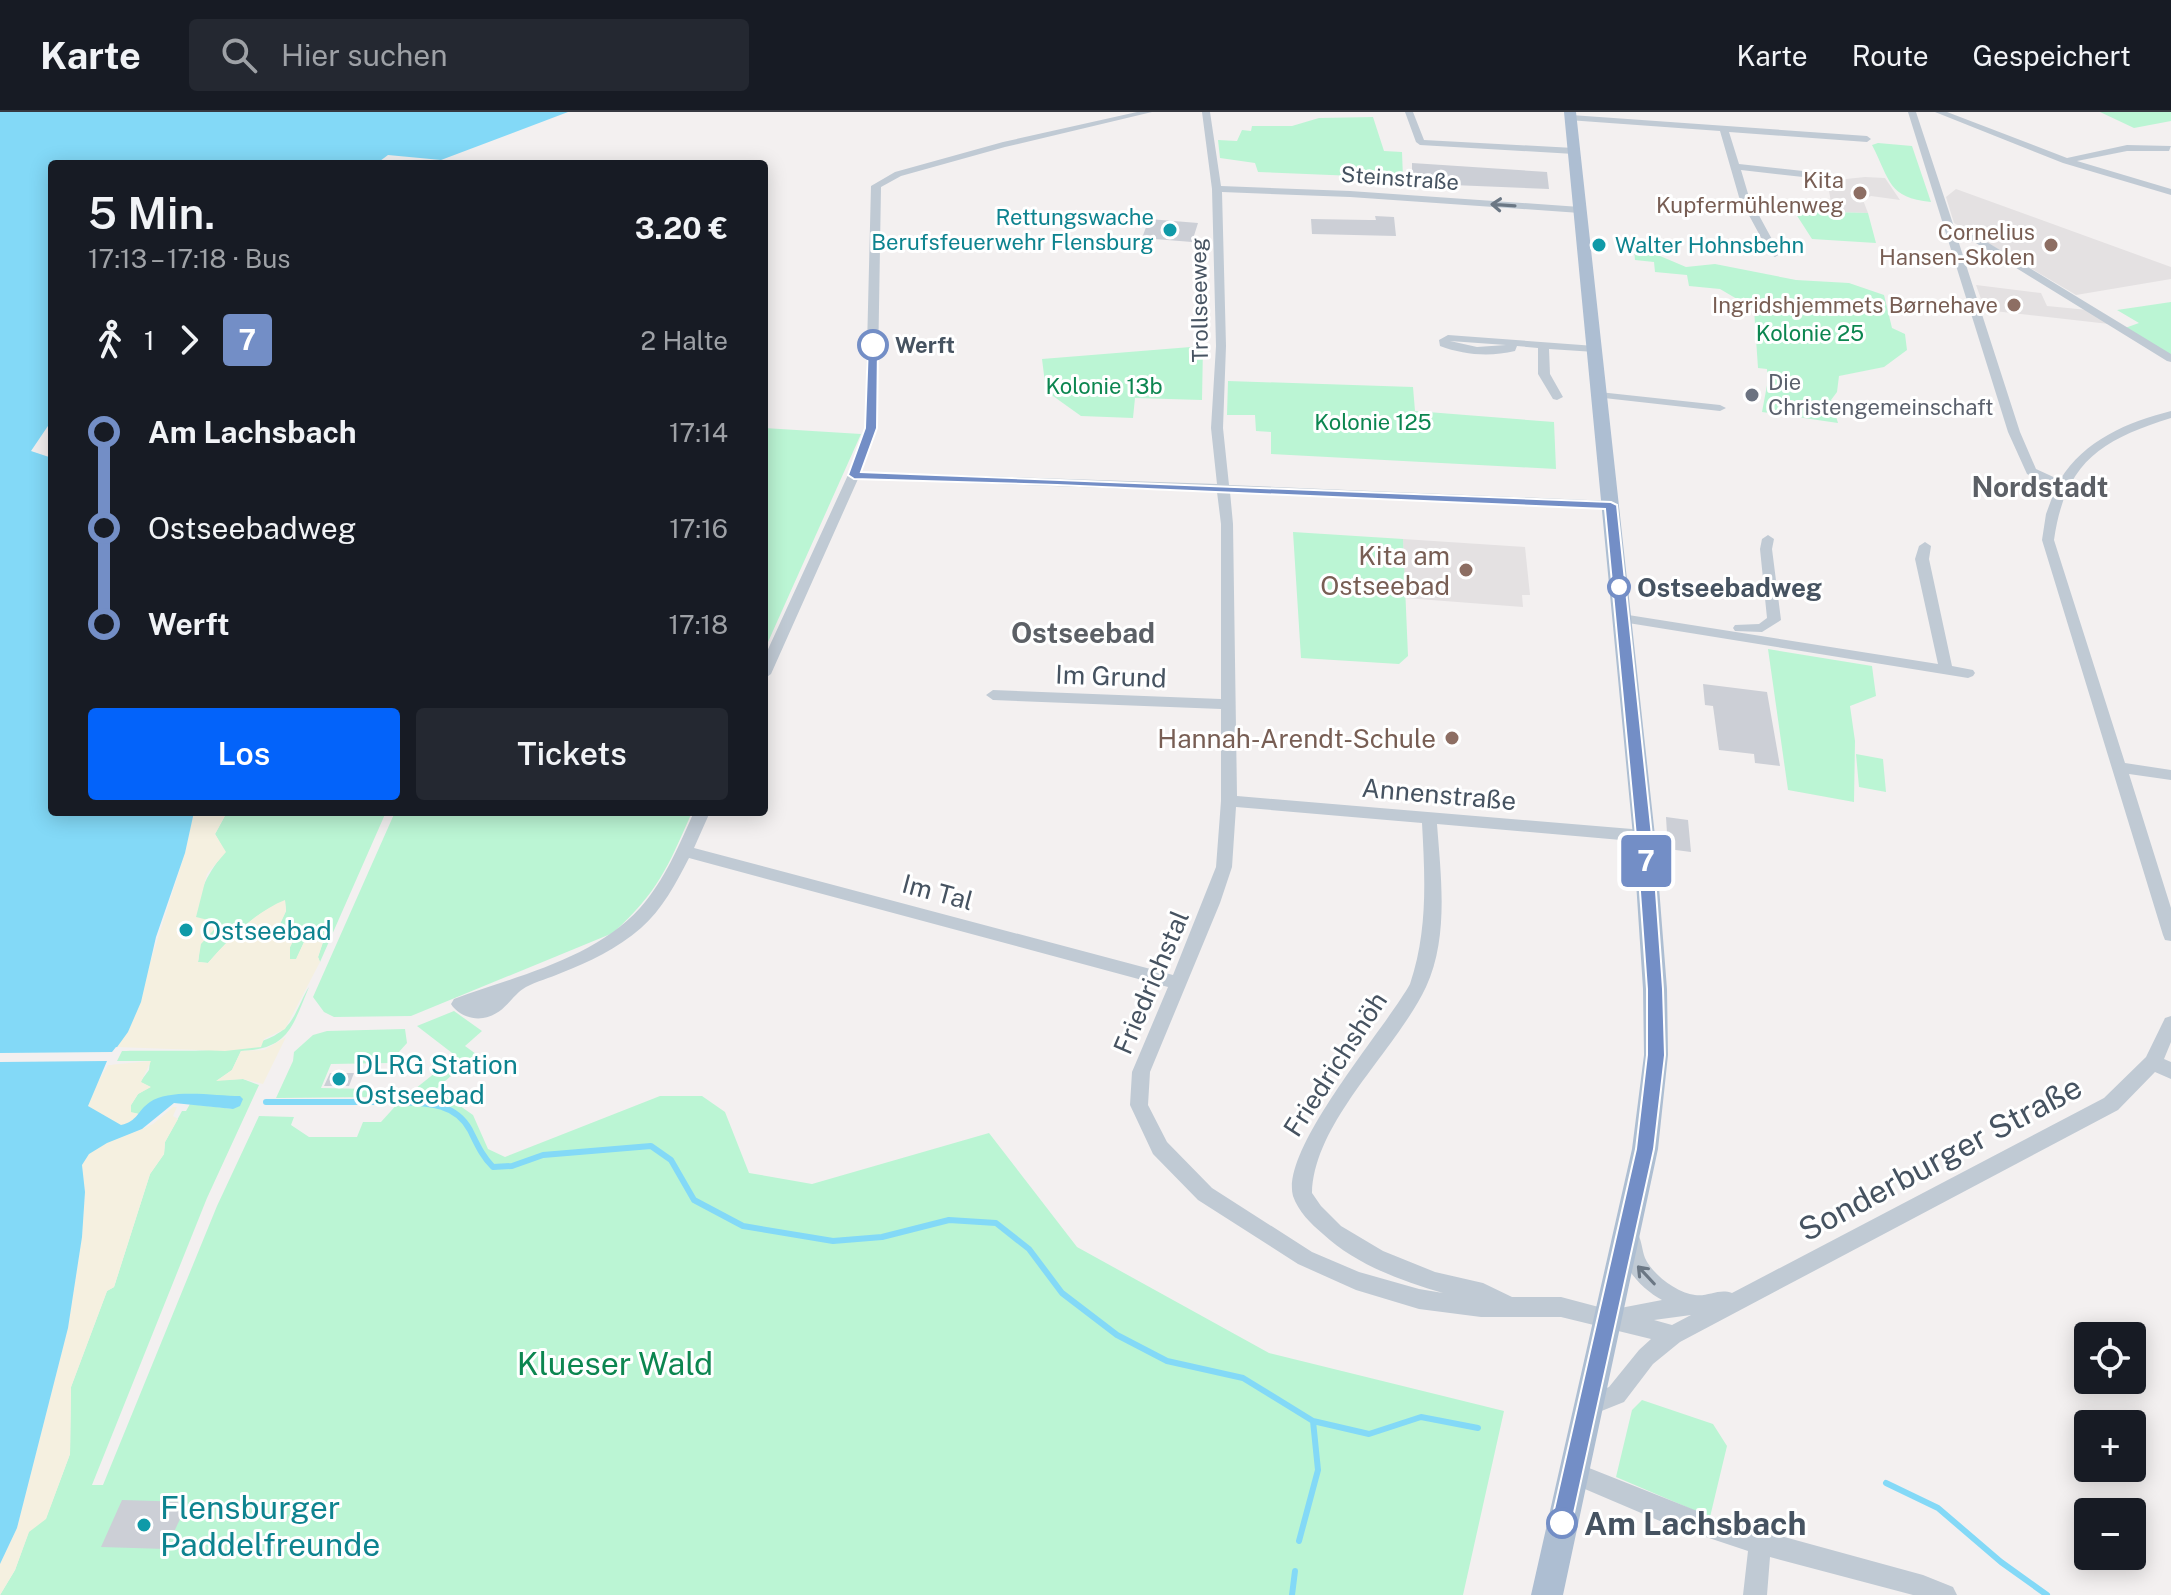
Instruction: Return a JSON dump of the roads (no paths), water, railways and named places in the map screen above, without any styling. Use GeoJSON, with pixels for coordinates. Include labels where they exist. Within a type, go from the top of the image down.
{"type":"FeatureCollection","features":[{"type":"Feature","properties":{"kind":"main road"},"geometry":{"type":"LineString","coordinates":[[1547,1595],[1646,1143],[1656,1055],[1655,989],[1644,836],[1571,115]]}},
{"type":"Feature","properties":{"kind":"street"},"geometry":{"type":"LineString","coordinates":[[768,665],[854,475],[871,428],[876,186],[898,174],[973,153],[1148,112]]}},
{"type":"Feature","properties":{"kind":"street","name":"Trollseeweg"},"geometry":{"type":"LineString","coordinates":[[1206,112],[1217,189],[1221,346],[1217,428],[1219,472],[1224,488]]}},
{"type":"Feature","properties":{"kind":"street"},"geometry":{"type":"LineString","coordinates":[[1409,112],[1420,142],[1574,151]]}},
{"type":"Feature","properties":{"kind":"street"},"geometry":{"type":"LineString","coordinates":[[1912,112],[2026,461],[2039,476],[2061,485]]}},
{"type":"Feature","properties":{"kind":"street"},"geometry":{"type":"LineString","coordinates":[[1939,112],[2066,161],[2171,192]]}},
{"type":"Feature","properties":{"kind":"street"},"geometry":{"type":"LineString","coordinates":[[1571,115],[1867,139]]}},
{"type":"Feature","properties":{"kind":"street"},"geometry":{"type":"LineString","coordinates":[[1724,129],[1744,197],[1775,254]]}},
{"type":"Feature","properties":{"kind":"street"},"geometry":{"type":"LineString","coordinates":[[2066,161],[2127,148],[2169,148]]}},
{"type":"Feature","properties":{"kind":"street"},"geometry":{"type":"LineString","coordinates":[[1734,166],[1812,175]]}},
{"type":"Feature","properties":{"kind":"street","name":"Steinstraße"},"geometry":{"type":"LineString","coordinates":[[1217,189],[1580,210]]}},
{"type":"Feature","properties":{"kind":"street"},"geometry":{"type":"LineString","coordinates":[[1950,232],[1974,238],[2171,359]]}},
{"type":"Feature","properties":{"kind":"street"},"geometry":{"type":"LineString","coordinates":[[1512,342],[1511,349],[1501,351],[1453,348],[1444,344],[1444,340],[1448,338],[1512,342],[1543,344],[1595,349]]}},
{"type":"Feature","properties":{"kind":"street"},"geometry":{"type":"LineString","coordinates":[[1543,344],[1544,374],[1557,397]]}},
{"type":"Feature","properties":{"kind":"street"},"geometry":{"type":"LineString","coordinates":[[1599,395],[1720,408]]}},
{"type":"Feature","properties":{"kind":"street"},"geometry":{"type":"LineString","coordinates":[[2171,414],[2135,426],[2102,442],[2075,465],[2061,485],[2050,515],[2048,540],[2120,768],[2166,894],[2171,935]]}},
{"type":"Feature","properties":{"kind":"street"},"geometry":{"type":"LineString","coordinates":[[854,475],[1611,505]]}},
{"type":"Feature","properties":{"kind":"street","name":"Friedrichstal"},"geometry":{"type":"LineString","coordinates":[[1224,488],[1227,524],[1229,801],[1224,867],[1141,1072],[1139,1105],[1160,1148],[1205,1194],[1305,1258],[1356,1281],[1419,1299],[1481,1307],[1508,1307]]}},
{"type":"Feature","properties":{"kind":"street"},"geometry":{"type":"LineString","coordinates":[[1712,632],[1712,628],[1719,625],[1762,628],[1774,620],[1766,549],[1768,539]]}},
{"type":"Feature","properties":{"kind":"street"},"geometry":{"type":"LineString","coordinates":[[1925,546],[1922,559],[1946,669]]}},
{"type":"Feature","properties":{"kind":"street"},"geometry":{"type":"LineString","coordinates":[[1622,618],[1968,673]]}},
{"type":"Feature","properties":{"kind":"street","name":"Im Grund"},"geometry":{"type":"LineString","coordinates":[[993,695],[1228,704]]}},
{"type":"Feature","properties":{"kind":"street"},"geometry":{"type":"LineString","coordinates":[[2120,768],[2171,775]]}},
{"type":"Feature","properties":{"kind":"street","name":"Annenstraße"},"geometry":{"type":"LineString","coordinates":[[1229,801],[1644,836]]}},
{"type":"Feature","properties":{"kind":"street"},"geometry":{"type":"LineString","coordinates":[[518,982],[590,952],[636,922],[660,895],[700,816]]}},
{"type":"Feature","properties":{"kind":"street","name":"Friedrichshöh"},"geometry":{"type":"LineString","coordinates":[[1429,817],[1433,914],[1428,953],[1418,985],[1379,1049],[1312,1144],[1303,1169],[1302,1192],[1325,1225],[1354,1244],[1435,1281],[1496,1294],[1508,1307],[1561,1307],[1608,1317]]}},
{"type":"Feature","properties":{"kind":"street","name":"Im Tal"},"geometry":{"type":"LineString","coordinates":[[685,851],[1178,983]]}},
{"type":"Feature","properties":{"kind":"street","name":"Sonderburger Straße"},"geometry":{"type":"LineString","coordinates":[[1589,1405],[1616,1395],[1646,1357],[1673,1335],[2111,1104],[2162,1066],[2171,1023]]}},
{"type":"Feature","properties":{"kind":"street"},"geometry":{"type":"LineString","coordinates":[[1630,1219],[1633,1258],[1641,1274],[1661,1290],[1698,1306]]}},
{"type":"Feature","properties":{"kind":"street","name":"Sonderburger Straße"},"geometry":{"type":"LineString","coordinates":[[1608,1317],[1698,1306],[1746,1296]]}},
{"type":"Feature","properties":{"kind":"street"},"geometry":{"type":"LineString","coordinates":[[1608,1317],[1653,1332],[1673,1335]]}},
{"type":"Feature","properties":{"kind":"street"},"geometry":{"type":"LineString","coordinates":[[1574,1473],[1666,1512],[1760,1543],[1868,1568],[1945,1595]]}},
{"type":"Feature","properties":{"kind":"street"},"geometry":{"type":"LineString","coordinates":[[1755,1595],[1760,1543]]}},
{"type":"Feature","properties":{"kind":"water"},"geometry":{"type":"Polygon","coordinates":[[[0,112],[568,112],[441,160],[388,155],[381,160],[48,160],[48,426],[31,451],[48,457],[48,816],[193,816],[185,853],[156,937],[141,1002],[128,1032],[107,1061],[88,1106],[121,1125],[134,1118],[150,1102],[169,1095],[206,1094],[240,1096],[243,1099],[240,1106],[233,1109],[174,1103],[142,1129],[89,1154],[82,1165],[85,1192],[82,1237],[68,1328],[17,1528],[0,1564],[0,112]]]}},
{"type":"Feature","properties":{"kind":"waterway"},"geometry":{"type":"LineString","coordinates":[[266,1102],[382,1102]]}},
{"type":"Feature","properties":{"kind":"waterway"},"geometry":{"type":"LineString","coordinates":[[398,1102],[438,1106],[456,1114],[464,1121],[493,1167],[512,1166],[543,1155],[651,1146],[671,1160],[694,1200],[743,1226],[833,1241],[882,1237],[949,1220],[996,1223],[1029,1249],[1062,1293],[1117,1335],[1167,1361],[1243,1378],[1313,1421]]}},
{"type":"Feature","properties":{"kind":"waterway"},"geometry":{"type":"LineString","coordinates":[[1313,1421],[1369,1434],[1421,1417],[1478,1428]]}},
{"type":"Feature","properties":{"kind":"waterway"},"geometry":{"type":"LineString","coordinates":[[1299,1541],[1318,1470],[1313,1421]]}},
{"type":"Feature","properties":{"kind":"waterway"},"geometry":{"type":"LineString","coordinates":[[1886,1483],[1938,1508],[2001,1562],[2047,1595]]}},
{"type":"Feature","properties":{"kind":"waterway"},"geometry":{"type":"LineString","coordinates":[[1292,1595],[1295,1571]]}},
{"type":"Feature","properties":{"kind":"place","name":"Kita Kupfermühlenweg"},"geometry":{"type":"Point","coordinates":[1860,193]}},
{"type":"Feature","properties":{"kind":"place","name":"Rettungswache Berufsfeuerwehr Flensburg"},"geometry":{"type":"Point","coordinates":[1170,230]}},
{"type":"Feature","properties":{"kind":"place","name":"Walter Hohnsbehn"},"geometry":{"type":"Point","coordinates":[1599,245]}},
{"type":"Feature","properties":{"kind":"place","name":"Cornelius Hansen-Skolen"},"geometry":{"type":"Point","coordinates":[2051,245]}},
{"type":"Feature","properties":{"kind":"place","name":"Ingridshjemmets Børnehave"},"geometry":{"type":"Point","coordinates":[2014,305]}},
{"type":"Feature","properties":{"kind":"place","name":"Werft"},"geometry":{"type":"Point","coordinates":[873,345]}},
{"type":"Feature","properties":{"kind":"place","name":"Die Christengemeinschaft"},"geometry":{"type":"Point","coordinates":[1752,395]}},
{"type":"Feature","properties":{"kind":"place","name":"Kita am Ostseebad"},"geometry":{"type":"Point","coordinates":[1466,570]}},
{"type":"Feature","properties":{"kind":"place","name":"Ostseebadweg"},"geometry":{"type":"Point","coordinates":[1619,587]}},
{"type":"Feature","properties":{"kind":"place","name":"Hannah-Arendt-Schule"},"geometry":{"type":"Point","coordinates":[1452,738]}},
{"type":"Feature","properties":{"kind":"place","name":"Ostseebad"},"geometry":{"type":"Point","coordinates":[186,930]}},
{"type":"Feature","properties":{"kind":"place","name":"DLRG Station Ostseebad"},"geometry":{"type":"Point","coordinates":[339,1079]}},
{"type":"Feature","properties":{"kind":"place","name":"Am Lachsbach"},"geometry":{"type":"Point","coordinates":[1562,1523]}},
{"type":"Feature","properties":{"kind":"place","name":"Flensburger Paddelfreunde"},"geometry":{"type":"Point","coordinates":[144,1525]}},
{"type":"Feature","properties":{"kind":"district","name":"Nordstadt"},"geometry":{"type":"Point","coordinates":[2040,486]}},
{"type":"Feature","properties":{"kind":"district","name":"Ostseebad"},"geometry":{"type":"Point","coordinates":[1083,632]}},
{"type":"Feature","properties":{"kind":"park label","name":"Kolonie 25"},"geometry":{"type":"Point","coordinates":[1810,333]}},
{"type":"Feature","properties":{"kind":"park label","name":"Kolonie 13b"},"geometry":{"type":"Point","coordinates":[1104,386]}},
{"type":"Feature","properties":{"kind":"park label","name":"Kolonie 125"},"geometry":{"type":"Point","coordinates":[1373,422]}},
{"type":"Feature","properties":{"kind":"park label","name":"Klueser Wald"},"geometry":{"type":"Point","coordinates":[615,1363]}}]}
